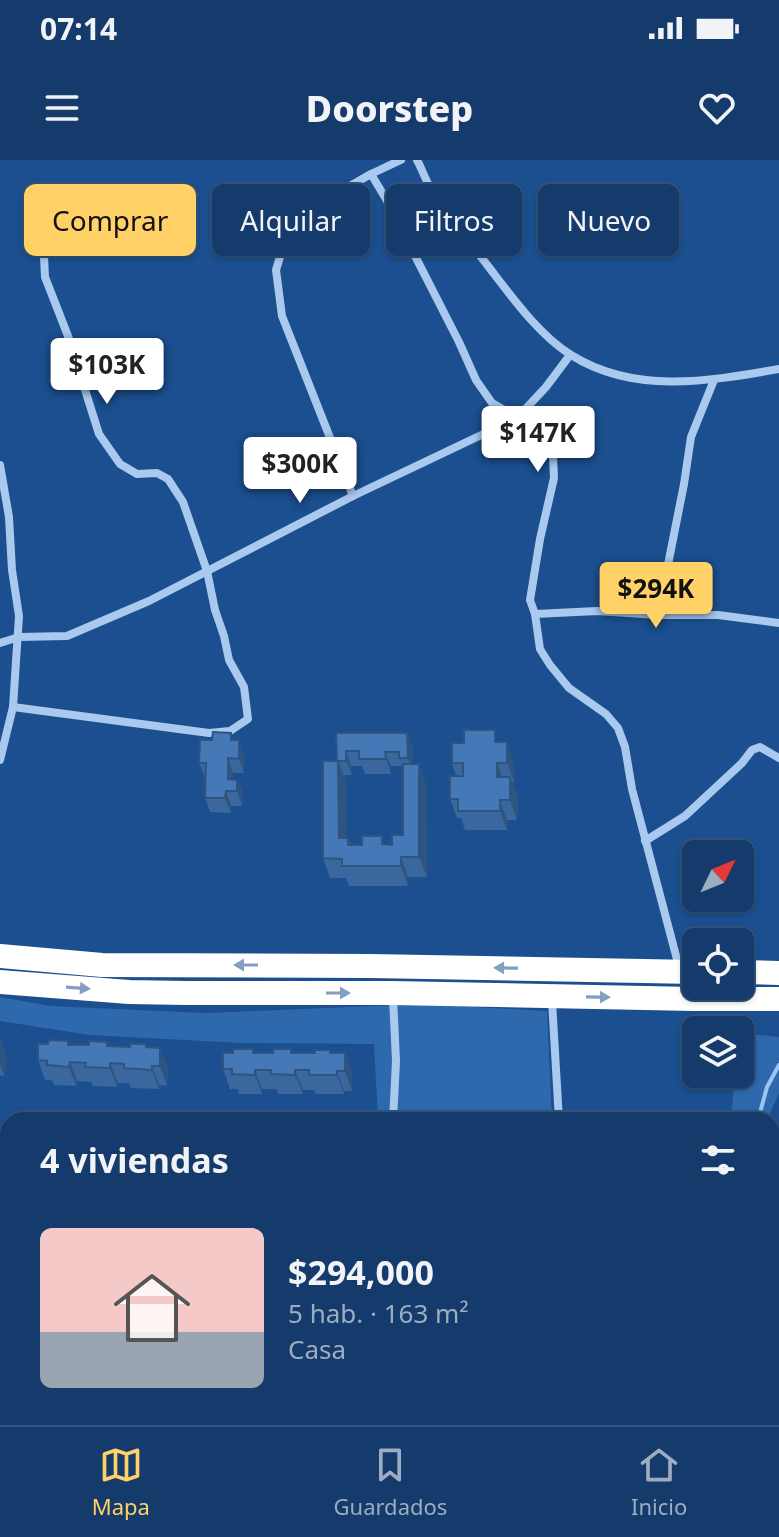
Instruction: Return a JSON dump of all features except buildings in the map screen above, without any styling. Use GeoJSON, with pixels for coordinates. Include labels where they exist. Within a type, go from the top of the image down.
{"type":"FeatureCollection","features":[{"type":"Feature","properties":{"kind":"highway"},"geometry":{"type":"LineString","coordinates":[[0,956],[102,965],[682,972]]}},
{"type":"Feature","properties":{"kind":"highway"},"geometry":{"type":"LineString","coordinates":[[754,972],[779,973]]}},
{"type":"Feature","properties":{"kind":"highway"},"geometry":{"type":"LineString","coordinates":[[0,982],[129,992],[779,999]]}},
{"type":"Feature","properties":{"kind":"street"},"geometry":{"type":"LineString","coordinates":[[353,496],[282,316],[276,270],[285,240],[313,207],[401,160]]}},
{"type":"Feature","properties":{"kind":"street"},"geometry":{"type":"LineString","coordinates":[[417,160],[430,187],[498,279],[542,331],[570,355],[618,375],[662,383],[714,380],[779,369]]}},
{"type":"Feature","properties":{"kind":"street"},"geometry":{"type":"LineString","coordinates":[[371,174],[476,380],[492,403],[528,424],[543,439],[553,457],[554,478],[530,600],[540,649],[569,688],[606,714],[618,728],[645,841],[682,954]]}},
{"type":"Feature","properties":{"kind":"street"},"geometry":{"type":"LineString","coordinates":[[13,707],[209,733],[230,731],[248,719],[244,687],[229,660],[207,571],[183,502],[168,479],[157,473],[137,474],[120,464],[99,434],[68,336],[45,277],[44,256]]}},
{"type":"Feature","properties":{"kind":"street"},"geometry":{"type":"LineString","coordinates":[[0,643],[19,637],[67,636],[149,601],[353,496],[517,418],[570,355]]}},
{"type":"Feature","properties":{"kind":"street"},"geometry":{"type":"LineString","coordinates":[[658,615],[691,437],[714,380]]}},
{"type":"Feature","properties":{"kind":"street"},"geometry":{"type":"LineString","coordinates":[[0,465],[9,517],[19,616],[13,707],[0,760]]}},
{"type":"Feature","properties":{"kind":"street"},"geometry":{"type":"LineString","coordinates":[[535,614],[597,611],[718,615],[779,623]]}},
{"type":"Feature","properties":{"kind":"street"},"geometry":{"type":"LineString","coordinates":[[645,841],[685,816],[752,750],[760,747],[779,758]]}},
{"type":"Feature","properties":{"kind":"street"},"geometry":{"type":"LineString","coordinates":[[392,993],[396,1061],[393,1112]]}},
{"type":"Feature","properties":{"kind":"street"},"geometry":{"type":"LineString","coordinates":[[552,996],[559,1112]]}},
{"type":"Feature","properties":{"kind":"shaded area"},"geometry":{"type":"Polygon","coordinates":[[[0,997],[50,1006],[205,1013],[422,1004],[547,1011],[552,1112],[378,1112],[374,1044],[241,1043],[90,1035],[0,1021],[0,997]]]}},
{"type":"Feature","properties":{"kind":"shaded area"},"geometry":{"type":"Polygon","coordinates":[[[754,1034],[779,1037],[779,1093],[771,1112],[732,1112],[734,1088],[754,1088],[754,1034]]]}},
{"type":"Feature","properties":{"kind":"waterway"},"geometry":{"type":"LineString","coordinates":[[760,1112],[767,1087],[779,1065]]}}]}
